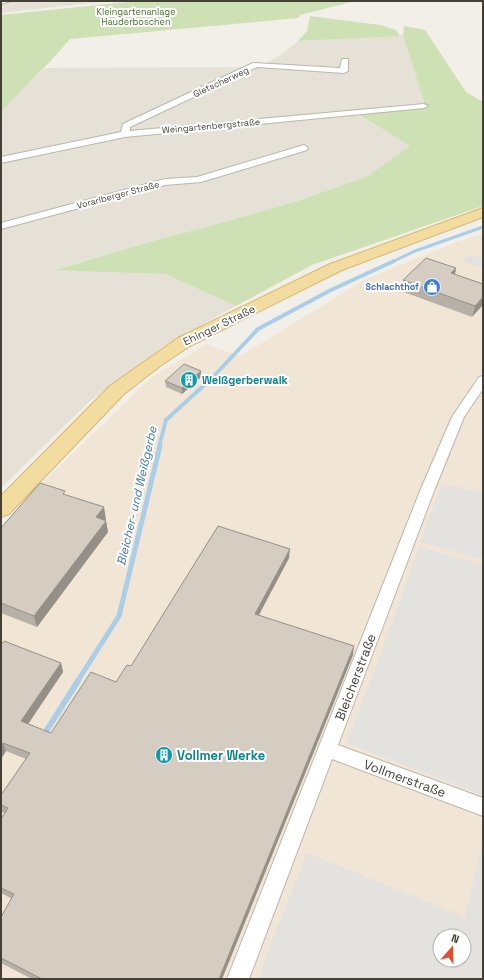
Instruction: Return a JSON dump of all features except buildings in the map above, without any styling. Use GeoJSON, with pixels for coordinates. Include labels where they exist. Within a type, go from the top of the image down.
{"type":"FeatureCollection","features":[{"type":"Feature","properties":{"kind":"main road","name":"Ehinger Straße"},"geometry":{"type":"LineString","coordinates":[[1,509],[117,390],[154,362],[184,342],[336,267],[483,212]]}},
{"type":"Feature","properties":{"kind":"street"},"geometry":{"type":"LineString","coordinates":[[1,2],[8,1]]}},
{"type":"Feature","properties":{"kind":"street","name":"Gletscherweg"},"geometry":{"type":"LineString","coordinates":[[125,134],[126,126],[256,65],[344,71],[345,61]]}},
{"type":"Feature","properties":{"kind":"street","name":"Weingartenbergstraße"},"geometry":{"type":"LineString","coordinates":[[1,160],[125,134],[424,106]]}},
{"type":"Feature","properties":{"kind":"street","name":"Vorarlberger Straße"},"geometry":{"type":"LineString","coordinates":[[1,226],[164,182],[198,180],[304,148]]}},
{"type":"Feature","properties":{"kind":"street","name":"Bleicherstraße"},"geometry":{"type":"LineString","coordinates":[[238,979],[427,491],[458,417],[483,380]]}},
{"type":"Feature","properties":{"kind":"street","name":"Vollmerstraße"},"geometry":{"type":"LineString","coordinates":[[327,749],[483,808]]}},
{"type":"Feature","properties":{"kind":"shaded area"},"geometry":{"type":"Polygon","coordinates":[[[1,1],[109,1],[1,13],[1,1]]]}},
{"type":"Feature","properties":{"kind":"shaded area"},"geometry":{"type":"Polygon","coordinates":[[[403,35],[426,108],[361,115],[410,146],[366,177],[300,200],[57,269],[165,274],[236,306],[167,344],[90,401],[1,488],[1,112],[16,95],[45,68],[259,67],[282,54],[298,41],[403,35]]]}},
{"type":"Feature","properties":{"kind":"shaded area"},"geometry":{"type":"Polygon","coordinates":[[[483,234],[483,979],[1,979],[1,528],[43,482],[151,378],[206,344],[240,356],[366,279],[462,240],[483,234]]]}},
{"type":"Feature","properties":{"kind":"shaded area"},"geometry":{"type":"Polygon","coordinates":[[[468,254],[483,259],[483,268],[461,261],[468,254]]]}},
{"type":"Feature","properties":{"kind":"shaded area"},"geometry":{"type":"Polygon","coordinates":[[[442,483],[483,493],[483,560],[420,542],[442,483]]]}},
{"type":"Feature","properties":{"kind":"shaded area"},"geometry":{"type":"Polygon","coordinates":[[[419,546],[483,565],[483,795],[346,743],[383,648],[419,546]]]}},
{"type":"Feature","properties":{"kind":"shaded area"},"geometry":{"type":"Polygon","coordinates":[[[483,841],[483,979],[259,979],[273,938],[307,853],[465,917],[483,841]]]}},
{"type":"Feature","properties":{"kind":"green space","name":"Kleingartenanlage Hauderboschen"},"geometry":{"type":"Polygon","coordinates":[[[137,1],[355,1],[300,15],[299,18],[70,39],[1,112],[1,15],[137,1]]]}},
{"type":"Feature","properties":{"kind":"green space"},"geometry":{"type":"Polygon","coordinates":[[[310,16],[380,25],[396,30],[400,36],[298,41],[307,31],[310,16]]]}},
{"type":"Feature","properties":{"kind":"green space"},"geometry":{"type":"Polygon","coordinates":[[[404,26],[425,30],[466,92],[483,102],[483,206],[312,265],[236,306],[165,274],[55,270],[300,200],[366,177],[410,146],[360,115],[426,108],[403,35],[404,26]]]}},
{"type":"Feature","properties":{"kind":"waterway","name":"Bleicher- und Weißgerbe"},"geometry":{"type":"LineString","coordinates":[[392,262],[415,251],[483,227]]}},
{"type":"Feature","properties":{"kind":"waterway","name":"Bleicher- und Weißgerbe"},"geometry":{"type":"LineString","coordinates":[[159,447],[166,420],[212,378],[258,329],[331,290],[394,261]]}},
{"type":"Feature","properties":{"kind":"waterway","name":"Bleicher- und Weißgerbe"},"geometry":{"type":"LineString","coordinates":[[77,682],[119,616],[160,446]]}},
{"type":"Feature","properties":{"kind":"waterway","name":"Bleicher- und Weißgerbe"},"geometry":{"type":"LineString","coordinates":[[43,736],[78,681]]}},
{"type":"Feature","properties":{"kind":"place","name":"Schlachthof"},"geometry":{"type":"Point","coordinates":[432,287]}},
{"type":"Feature","properties":{"kind":"place","name":"Weißgerberwalk"},"geometry":{"type":"Point","coordinates":[189,380]}},
{"type":"Feature","properties":{"kind":"place","name":"Vollmer Werke"},"geometry":{"type":"Point","coordinates":[164,755]}}]}
